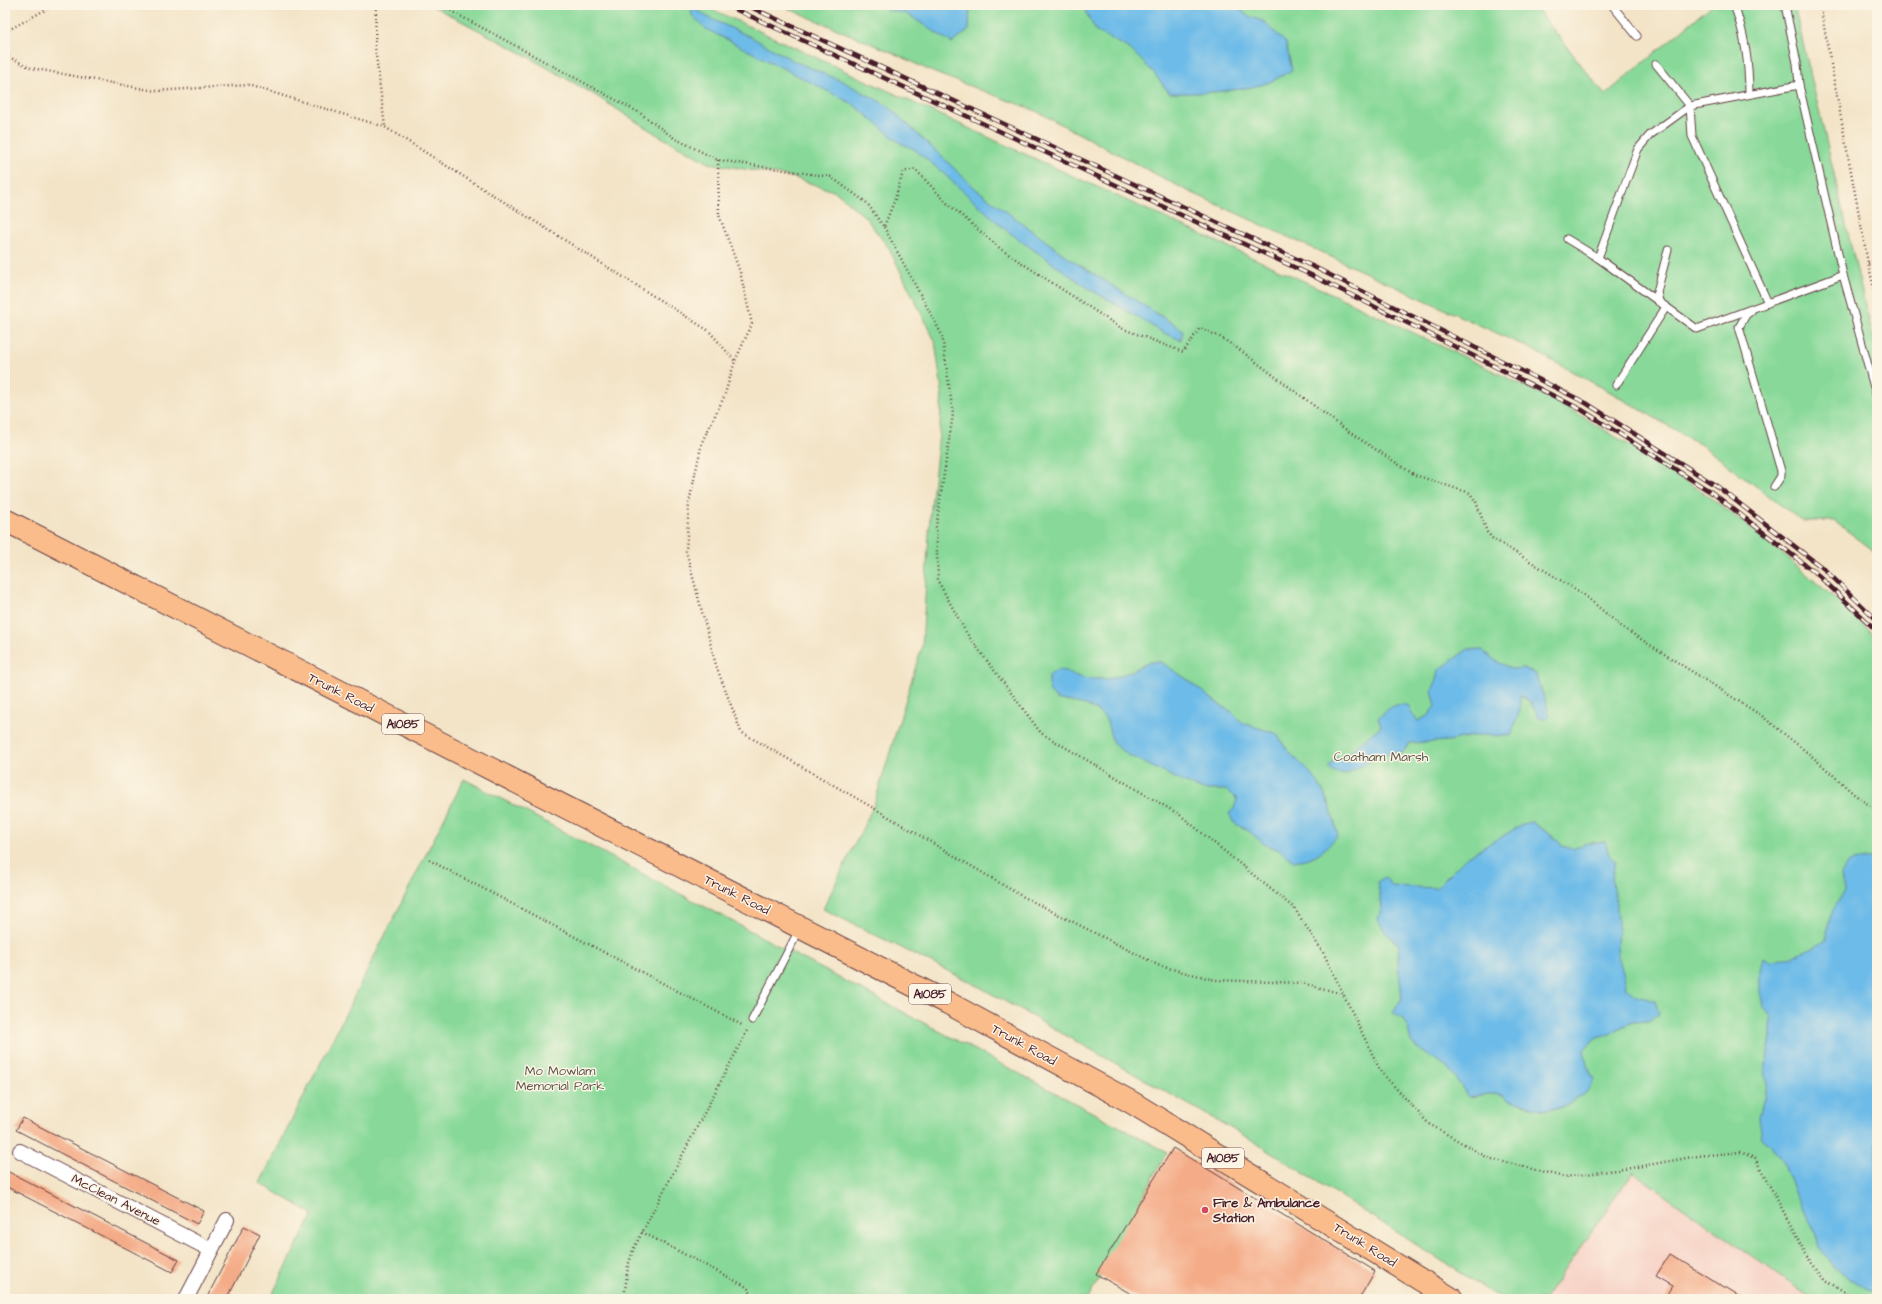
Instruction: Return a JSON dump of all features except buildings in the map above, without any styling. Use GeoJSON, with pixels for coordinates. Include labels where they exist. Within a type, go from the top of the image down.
{"type":"FeatureCollection","features":[{"type":"Feature","properties":{"kind":"main road","name":"Trunk Road"},"geometry":{"type":"LineString","coordinates":[[5,520],[948,1003],[1131,1102],[1452,1299]]}},
{"type":"Feature","properties":{"kind":"street","name":"McClean Avenue"},"geometry":{"type":"LineString","coordinates":[[20,1151],[211,1250]]}},
{"type":"Feature","properties":{"kind":"street"},"geometry":{"type":"LineString","coordinates":[[186,1299],[227,1220]]}},
{"type":"Feature","properties":{"kind":"lane"},"geometry":{"type":"LineString","coordinates":[[1612,5],[1637,36]]}},
{"type":"Feature","properties":{"kind":"lane"},"geometry":{"type":"LineString","coordinates":[[1734,5],[1741,24],[1749,67],[1748,94]]}},
{"type":"Feature","properties":{"kind":"lane"},"geometry":{"type":"LineString","coordinates":[[1785,5],[1797,63],[1799,85],[1843,275],[1877,398]]}},
{"type":"Feature","properties":{"kind":"lane"},"geometry":{"type":"LineString","coordinates":[[1656,64],[1690,106],[1692,136],[1768,303]]}},
{"type":"Feature","properties":{"kind":"lane"},"geometry":{"type":"LineString","coordinates":[[1598,258],[1638,149],[1650,136],[1690,106],[1799,85]]}},
{"type":"Feature","properties":{"kind":"lane"},"geometry":{"type":"LineString","coordinates":[[1567,239],[1598,258],[1697,329],[1843,275]]}},
{"type":"Feature","properties":{"kind":"lane"},"geometry":{"type":"LineString","coordinates":[[1660,302],[1657,292],[1668,250]]}},
{"type":"Feature","properties":{"kind":"lane"},"geometry":{"type":"LineString","coordinates":[[1616,385],[1666,307]]}},
{"type":"Feature","properties":{"kind":"lane"},"geometry":{"type":"LineString","coordinates":[[1754,308],[1746,315],[1740,327],[1781,471],[1774,487]]}},
{"type":"Feature","properties":{"kind":"lane"},"geometry":{"type":"LineString","coordinates":[[752,1020],[800,927]]}},
{"type":"Feature","properties":{"kind":"path"},"geometry":{"type":"LineString","coordinates":[[5,32],[54,5]]}},
{"type":"Feature","properties":{"kind":"path"},"geometry":{"type":"LineString","coordinates":[[376,5],[374,47],[385,126]]}},
{"type":"Feature","properties":{"kind":"path"},"geometry":{"type":"LineString","coordinates":[[440,5],[640,112],[674,138],[718,160],[831,177],[867,203],[884,227],[942,335],[952,414],[936,527],[938,581],[967,634],[1041,733],[1180,815],[1294,908],[1324,954],[1381,1072],[1429,1124],[1488,1158],[1564,1177],[1631,1168],[1698,1156],[1740,1152],[1755,1158],[1806,1254],[1826,1281],[1856,1299]]}},
{"type":"Feature","properties":{"kind":"path"},"geometry":{"type":"LineString","coordinates":[[1820,5],[1868,263],[1877,301]]}},
{"type":"Feature","properties":{"kind":"path"},"geometry":{"type":"LineString","coordinates":[[5,55],[31,68],[155,91],[248,85],[385,126],[710,331],[735,361]]}},
{"type":"Feature","properties":{"kind":"path"},"geometry":{"type":"LineString","coordinates":[[718,160],[719,215],[740,272],[752,324],[735,361],[724,397],[702,442],[689,503],[686,551],[716,665],[741,732],[877,810],[1020,895],[1160,966],[1215,980],[1302,983],[1343,994]]}},
{"type":"Feature","properties":{"kind":"path"},"geometry":{"type":"LineString","coordinates":[[884,227],[895,199],[903,172],[915,169],[947,203],[1002,250],[1121,328],[1182,352],[1200,328],[1220,337],[1240,350],[1349,432],[1415,475],[1470,492],[1476,502],[1486,532],[1492,538],[1583,594],[1622,627],[1762,716],[1814,758],[1854,794],[1877,811]]}},
{"type":"Feature","properties":{"kind":"path"},"geometry":{"type":"LineString","coordinates":[[1868,263],[1877,260]]}},
{"type":"Feature","properties":{"kind":"path"},"geometry":{"type":"LineString","coordinates":[[429,860],[748,1028]]}},
{"type":"Feature","properties":{"kind":"path"},"geometry":{"type":"LineString","coordinates":[[624,1299],[628,1266],[642,1232],[752,1020]]}},
{"type":"Feature","properties":{"kind":"path"},"geometry":{"type":"LineString","coordinates":[[642,1232],[747,1287],[753,1299]]}},
{"type":"Feature","properties":{"kind":"shaded area"},"geometry":{"type":"Polygon","coordinates":[[[1632,1171],[1812,1299],[1544,1299],[1632,1171]]]}},
{"type":"Feature","properties":{"kind":"green space","name":"Coatham Marsh"},"geometry":{"type":"Polygon","coordinates":[[[431,5],[703,5],[1343,299],[1562,404],[1670,470],[1721,505],[1784,555],[1850,611],[1877,639],[1877,1299],[1812,1299],[1633,1172],[1544,1299],[1502,1299],[1250,1139],[976,985],[823,909],[874,805],[922,646],[930,517],[940,425],[942,391],[935,341],[889,248],[865,217],[836,192],[792,177],[709,163],[656,134],[590,92],[518,51],[431,5]]]}},
{"type":"Feature","properties":{"kind":"green space"},"geometry":{"type":"Polygon","coordinates":[[[780,5],[1534,5],[1605,95],[1712,5],[1794,5],[1877,355],[1877,553],[1834,521],[1802,521],[1703,446],[1612,393],[1527,347],[1184,189],[1034,110],[935,73],[891,52],[780,5]]]}},
{"type":"Feature","properties":{"kind":"green space","name":"Mo Mowlam Memorial Park"},"geometry":{"type":"Polygon","coordinates":[[[464,779],[1167,1152],[1088,1299],[270,1299],[313,1214],[260,1183],[464,779]]]}},
{"type":"Feature","properties":{"kind":"water"},"geometry":{"type":"Polygon","coordinates":[[[691,5],[707,17],[753,38],[794,61],[844,82],[888,106],[976,189],[1070,259],[1183,330],[1181,340],[1164,333],[1088,288],[1007,231],[942,172],[914,149],[900,143],[853,104],[706,29],[692,15],[691,5]]]}},
{"type":"Feature","properties":{"kind":"water"},"geometry":{"type":"Polygon","coordinates":[[[882,5],[970,5],[969,30],[952,43],[907,14],[887,10],[882,5]]]}},
{"type":"Feature","properties":{"kind":"water"},"geometry":{"type":"Polygon","coordinates":[[[1082,5],[1237,5],[1246,15],[1265,22],[1286,43],[1292,70],[1277,79],[1257,86],[1233,90],[1169,93],[1154,73],[1130,49],[1096,31],[1082,5]]]}},
{"type":"Feature","properties":{"kind":"water"},"geometry":{"type":"Polygon","coordinates":[[[1468,649],[1482,650],[1496,661],[1512,669],[1523,668],[1536,674],[1549,718],[1539,718],[1530,701],[1520,696],[1520,710],[1511,736],[1476,735],[1449,741],[1410,743],[1403,752],[1377,755],[1362,766],[1343,775],[1328,769],[1335,758],[1347,757],[1355,747],[1381,726],[1378,718],[1392,707],[1400,704],[1409,706],[1412,714],[1418,721],[1429,715],[1436,706],[1432,691],[1439,670],[1468,649]]]}},
{"type":"Feature","properties":{"kind":"water"},"geometry":{"type":"Polygon","coordinates":[[[1150,662],[1161,662],[1188,680],[1217,703],[1232,712],[1243,723],[1277,734],[1285,747],[1318,783],[1332,812],[1338,836],[1323,851],[1307,858],[1293,861],[1279,850],[1264,844],[1250,832],[1233,822],[1229,813],[1234,809],[1237,799],[1226,790],[1204,790],[1181,781],[1128,755],[1113,743],[1106,719],[1100,713],[1086,705],[1056,699],[1049,690],[1049,675],[1058,670],[1066,671],[1083,678],[1106,679],[1123,675],[1150,662]]]}},
{"type":"Feature","properties":{"kind":"water"},"geometry":{"type":"Polygon","coordinates":[[[1532,822],[1552,836],[1562,846],[1573,849],[1584,844],[1605,841],[1609,855],[1616,862],[1613,870],[1612,884],[1618,918],[1617,950],[1626,988],[1637,996],[1655,1001],[1659,1014],[1648,1021],[1633,1022],[1608,1035],[1594,1039],[1584,1051],[1587,1064],[1594,1080],[1586,1093],[1566,1106],[1544,1110],[1509,1100],[1502,1095],[1489,1094],[1468,1097],[1456,1078],[1446,1066],[1411,1043],[1408,1028],[1403,1019],[1393,1013],[1402,998],[1398,963],[1399,945],[1385,932],[1378,920],[1382,906],[1377,882],[1385,877],[1392,886],[1436,888],[1468,856],[1522,824],[1532,822]]]}},
{"type":"Feature","properties":{"kind":"water"},"geometry":{"type":"Polygon","coordinates":[[[1877,857],[1877,1292],[1873,1292],[1835,1269],[1820,1247],[1813,1227],[1803,1210],[1783,1163],[1770,1145],[1762,1138],[1759,1118],[1767,1086],[1765,1069],[1771,1038],[1771,1017],[1763,1006],[1760,991],[1760,970],[1763,957],[1771,962],[1786,958],[1814,948],[1827,939],[1829,919],[1844,892],[1841,875],[1848,862],[1877,857]]]}},
{"type":"Feature","properties":{"kind":"railway"},"geometry":{"type":"LineString","coordinates":[[726,5],[1311,275],[1582,410],[1714,494],[1818,575],[1877,631]]}},
{"type":"Feature","properties":{"kind":"railway"},"geometry":{"type":"LineString","coordinates":[[746,5],[1314,267],[1586,403],[1718,487],[1824,569],[1877,620]]}},
{"type":"Feature","properties":{"kind":"place","name":"Fire & Ambulance Station"},"geometry":{"type":"Point","coordinates":[1205,1210]}}]}
